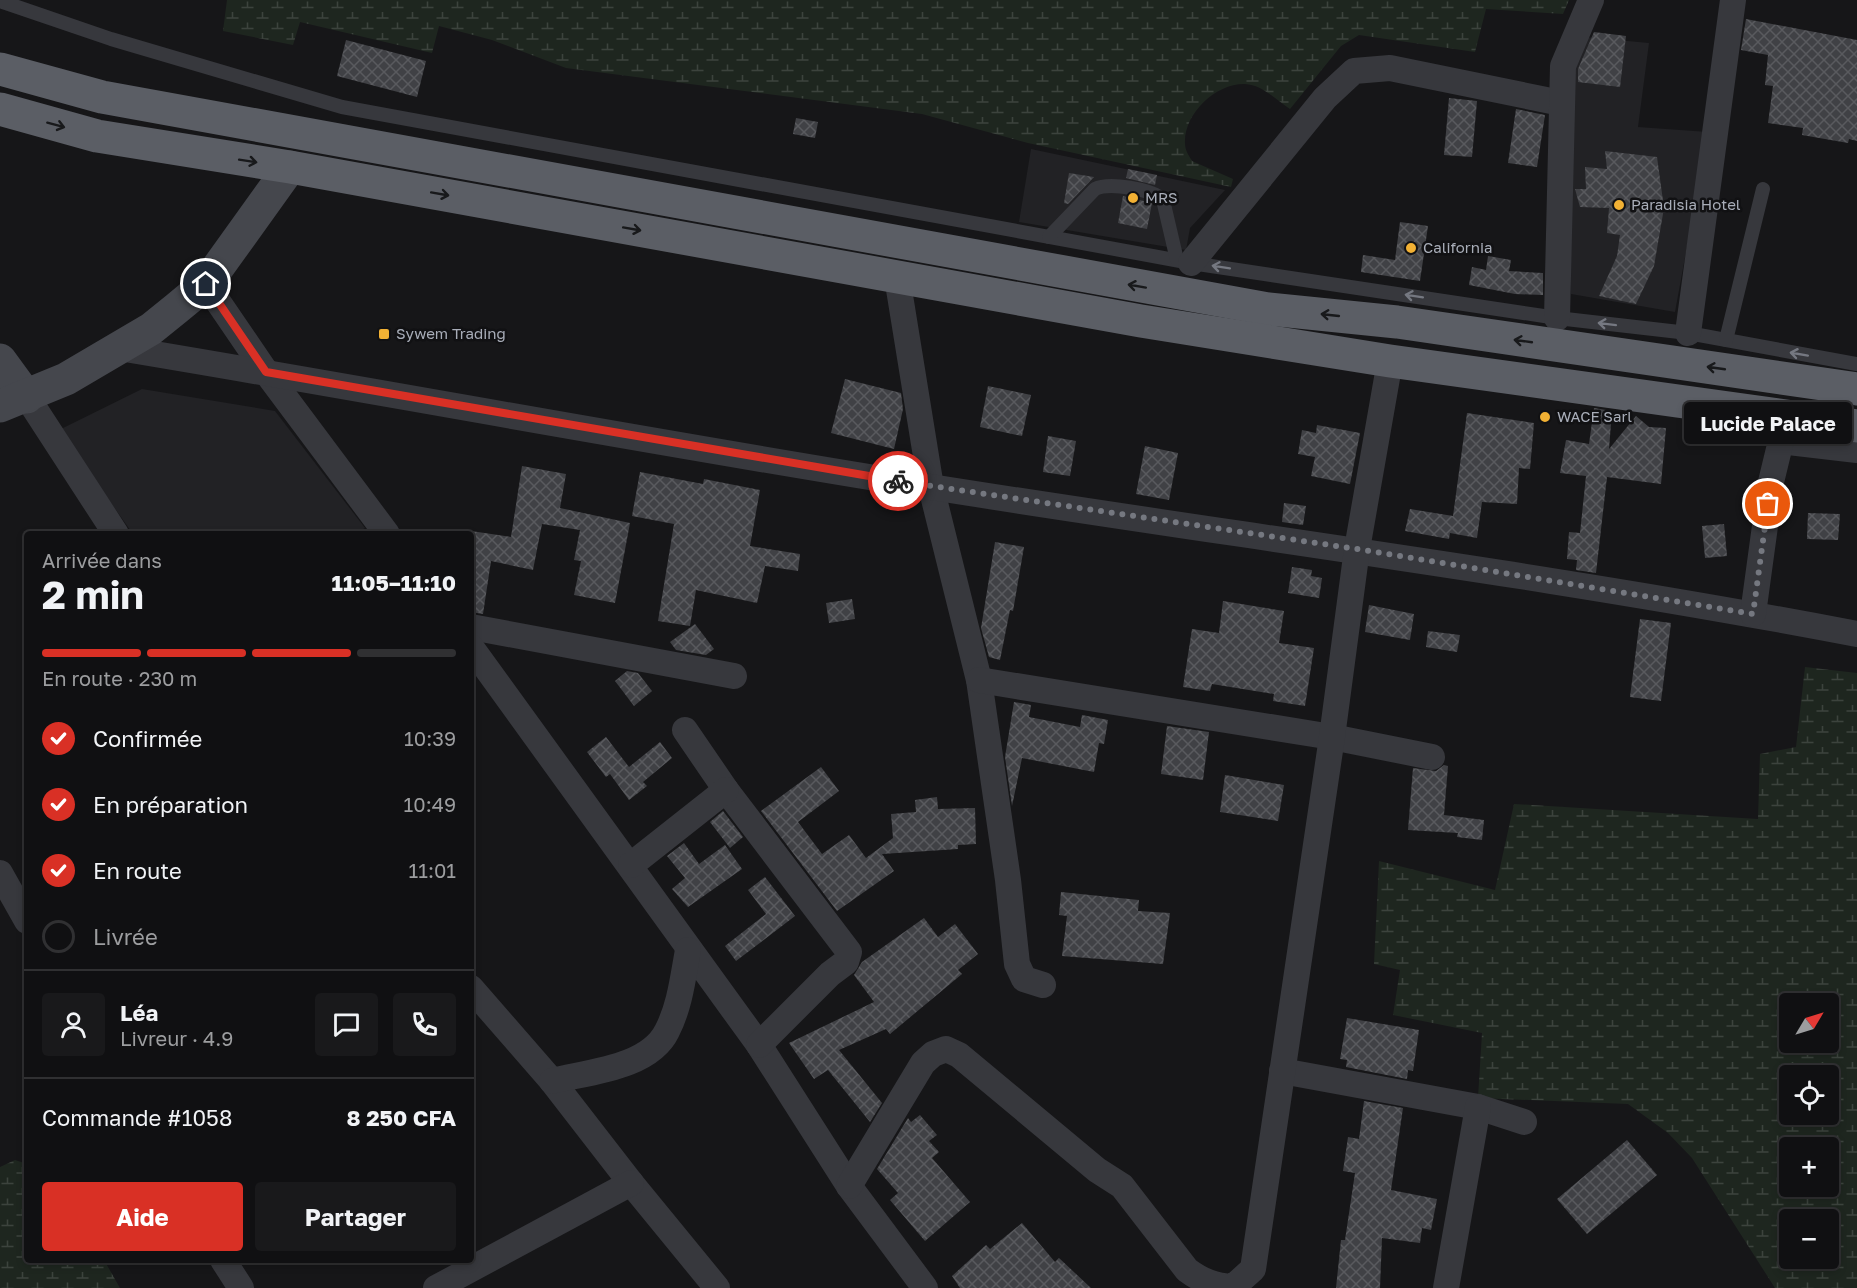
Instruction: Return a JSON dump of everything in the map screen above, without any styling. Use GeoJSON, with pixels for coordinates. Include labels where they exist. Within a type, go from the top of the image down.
{"type":"FeatureCollection","features":[{"type":"Feature","properties":{"kind":"highway"},"geometry":{"type":"LineString","coordinates":[[0,69],[102,98],[1268,309],[1397,322],[1857,389]]}},
{"type":"Feature","properties":{"kind":"highway"},"geometry":{"type":"LineString","coordinates":[[0,109],[97,136],[290,167],[1141,321],[1390,361],[1783,429],[1857,426]]}},
{"type":"Feature","properties":{"kind":"main road"},"geometry":{"type":"LineString","coordinates":[[0,360],[14,402],[152,329],[206,284],[290,167]]}},
{"type":"Feature","properties":{"kind":"street"},"geometry":{"type":"LineString","coordinates":[[1557,318],[1563,66],[1591,0]]}},
{"type":"Feature","properties":{"kind":"street"},"geometry":{"type":"LineString","coordinates":[[1688,333],[1733,0]]}},
{"type":"Feature","properties":{"kind":"street"},"geometry":{"type":"LineString","coordinates":[[1184,261],[1325,98],[1354,71],[1390,68],[1561,103]]}},
{"type":"Feature","properties":{"kind":"street"},"geometry":{"type":"LineString","coordinates":[[897,277],[931,487],[979,680],[1008,880],[1017,964],[1024,979],[1043,985]]}},
{"type":"Feature","properties":{"kind":"street"},"geometry":{"type":"LineString","coordinates":[[206,284],[266,372],[385,531]]}},
{"type":"Feature","properties":{"kind":"street"},"geometry":{"type":"LineString","coordinates":[[119,348],[931,487],[1357,549],[1753,614],[1857,634]]}},
{"type":"Feature","properties":{"kind":"street"},"geometry":{"type":"LineString","coordinates":[[849,1186],[923,1063],[933,1054],[946,1049],[959,1055],[1097,1170],[1122,1186],[1187,1269],[1209,1283],[1233,1287],[1246,1278],[1252,1269],[1332,737],[1357,549],[1390,361]]}},
{"type":"Feature","properties":{"kind":"street"},"geometry":{"type":"LineString","coordinates":[[14,402],[114,531]]}},
{"type":"Feature","properties":{"kind":"street"},"geometry":{"type":"LineString","coordinates":[[1753,614],[1771,482],[1783,429],[1857,450]]}},
{"type":"Feature","properties":{"kind":"street"},"geometry":{"type":"LineString","coordinates":[[474,628],[734,676]]}},
{"type":"Feature","properties":{"kind":"street"},"geometry":{"type":"LineString","coordinates":[[474,651],[631,865],[688,950],[759,1045],[849,1186],[925,1288]]}},
{"type":"Feature","properties":{"kind":"street"},"geometry":{"type":"LineString","coordinates":[[979,680],[1332,737],[1432,757]]}},
{"type":"Feature","properties":{"kind":"street"},"geometry":{"type":"LineString","coordinates":[[685,730],[726,790],[849,952],[846,962],[759,1045]]}},
{"type":"Feature","properties":{"kind":"street"},"geometry":{"type":"LineString","coordinates":[[631,865],[726,790]]}},
{"type":"Feature","properties":{"kind":"street"},"geometry":{"type":"LineString","coordinates":[[3,883],[24,916]]}},
{"type":"Feature","properties":{"kind":"street"},"geometry":{"type":"LineString","coordinates":[[552,1081],[627,1062],[650,1051],[667,1032],[679,998],[688,950]]}},
{"type":"Feature","properties":{"kind":"street"},"geometry":{"type":"LineString","coordinates":[[474,991],[552,1081],[631,1183],[717,1288]]}},
{"type":"Feature","properties":{"kind":"street"},"geometry":{"type":"LineString","coordinates":[[1282,1071],[1478,1107],[1524,1122]]}},
{"type":"Feature","properties":{"kind":"street"},"geometry":{"type":"LineString","coordinates":[[1446,1288],[1478,1107]]}},
{"type":"Feature","properties":{"kind":"street"},"geometry":{"type":"LineString","coordinates":[[444,1279],[631,1183]]}},
{"type":"Feature","properties":{"kind":"street"},"geometry":{"type":"LineString","coordinates":[[226,1263],[241,1288]]}},
{"type":"Feature","properties":{"kind":"lane"},"geometry":{"type":"LineString","coordinates":[[0,1],[111,39],[342,106],[1184,261],[1557,318],[1688,333],[1857,364]]}},
{"type":"Feature","properties":{"kind":"lane"},"geometry":{"type":"LineString","coordinates":[[1049,237],[1095,189],[1104,185],[1156,193],[1163,200],[1184,261]]}},
{"type":"Feature","properties":{"kind":"lane"},"geometry":{"type":"LineString","coordinates":[[1726,340],[1763,189]]}},
{"type":"Feature","properties":{"kind":"shaded area"},"geometry":{"type":"Polygon","coordinates":[[[1574,36],[1649,43],[1638,127],[1708,132],[1675,312],[1571,294],[1568,147],[1574,36]]]}},
{"type":"Feature","properties":{"kind":"shaded area"},"geometry":{"type":"Polygon","coordinates":[[[1031,149],[1225,190],[1190,228],[1186,250],[1019,222],[1031,149]]]}},
{"type":"Feature","properties":{"kind":"shaded area"},"geometry":{"type":"Polygon","coordinates":[[[142,389],[275,411],[365,528],[360,531],[131,531],[59,430],[142,389]]]}},
{"type":"Feature","properties":{"kind":"green space"},"geometry":{"type":"Polygon","coordinates":[[[227,0],[1569,0],[1563,14],[1486,9],[1475,52],[1359,35],[1341,46],[1290,109],[1252,85],[1234,85],[1223,89],[1203,102],[1195,112],[1189,122],[1185,146],[1192,161],[1233,179],[1231,187],[1028,143],[922,114],[566,68],[492,40],[439,26],[432,53],[300,22],[293,45],[223,31],[227,0]]]}},
{"type":"Feature","properties":{"kind":"green space"},"geometry":{"type":"Polygon","coordinates":[[[1805,667],[1857,673],[1857,1288],[1775,1288],[1692,1158],[1668,1133],[1628,1104],[1478,1098],[1482,1033],[1393,1015],[1400,970],[1374,964],[1379,861],[1495,890],[1514,804],[1758,819],[1760,754],[1796,747],[1805,667]]]}},
{"type":"Feature","properties":{"kind":"green space"},"geometry":{"type":"Polygon","coordinates":[[[15,1160],[24,1163],[24,1263],[106,1263],[120,1288],[0,1288],[0,1167],[15,1160]]]}},
{"type":"Feature","properties":{"kind":"building"},"geometry":{"type":"Polygon","coordinates":[[[1746,19],[1857,40],[1857,141],[1849,139],[1848,143],[1802,135],[1803,128],[1768,123],[1773,86],[1765,85],[1768,55],[1741,50],[1746,19]]]}},
{"type":"Feature","properties":{"kind":"building"},"geometry":{"type":"Polygon","coordinates":[[[1594,32],[1626,36],[1620,87],[1578,82],[1578,69],[1594,32]]]}},
{"type":"Feature","properties":{"kind":"building"},"geometry":{"type":"Polygon","coordinates":[[[346,40],[426,61],[417,97],[337,76],[346,40]]]}},
{"type":"Feature","properties":{"kind":"building"},"geometry":{"type":"Polygon","coordinates":[[[1449,98],[1477,101],[1472,157],[1444,155],[1449,98]]]}},
{"type":"Feature","properties":{"kind":"building"},"geometry":{"type":"Polygon","coordinates":[[[1516,109],[1545,115],[1537,167],[1508,163],[1516,109]]]}},
{"type":"Feature","properties":{"kind":"building"},"geometry":{"type":"Polygon","coordinates":[[[796,118],[818,122],[815,138],[793,134],[796,118]]]}},
{"type":"Feature","properties":{"kind":"building"},"geometry":{"type":"Polygon","coordinates":[[[1605,151],[1657,157],[1664,208],[1654,266],[1636,304],[1599,296],[1617,256],[1620,235],[1607,233],[1609,208],[1580,207],[1575,189],[1586,189],[1585,167],[1607,169],[1605,151]]]}},
{"type":"Feature","properties":{"kind":"building"},"geometry":{"type":"Polygon","coordinates":[[[1128,169],[1157,175],[1155,185],[1126,178],[1128,169]]]}},
{"type":"Feature","properties":{"kind":"building"},"geometry":{"type":"Polygon","coordinates":[[[1069,173],[1094,177],[1068,204],[1064,203],[1069,173]]]}},
{"type":"Feature","properties":{"kind":"building"},"geometry":{"type":"Polygon","coordinates":[[[1123,196],[1152,203],[1147,229],[1118,223],[1123,196]]]}},
{"type":"Feature","properties":{"kind":"building"},"geometry":{"type":"Polygon","coordinates":[[[1400,222],[1428,226],[1420,281],[1361,272],[1363,255],[1395,260],[1400,222]]]}},
{"type":"Feature","properties":{"kind":"building"},"geometry":{"type":"Polygon","coordinates":[[[1488,256],[1511,260],[1509,271],[1543,273],[1543,295],[1515,294],[1469,285],[1472,267],[1486,270],[1488,256]]]}},
{"type":"Feature","properties":{"kind":"building"},"geometry":{"type":"Polygon","coordinates":[[[845,379],[901,393],[903,409],[894,449],[831,433],[845,379]]]}},
{"type":"Feature","properties":{"kind":"building"},"geometry":{"type":"Polygon","coordinates":[[[988,386],[1031,395],[1022,436],[980,427],[988,386]]]}},
{"type":"Feature","properties":{"kind":"building"},"geometry":{"type":"Polygon","coordinates":[[[1594,408],[1612,411],[1609,449],[1636,416],[1649,427],[1666,428],[1661,484],[1607,477],[1596,573],[1576,570],[1577,560],[1567,559],[1569,532],[1580,533],[1586,476],[1560,473],[1566,440],[1589,444],[1594,408]]]}},
{"type":"Feature","properties":{"kind":"building"},"geometry":{"type":"Polygon","coordinates":[[[1467,413],[1534,423],[1530,469],[1519,468],[1517,504],[1482,502],[1477,538],[1450,533],[1449,539],[1405,531],[1410,509],[1453,516],[1467,413]]]}},
{"type":"Feature","properties":{"kind":"building"},"geometry":{"type":"Polygon","coordinates":[[[1317,425],[1360,433],[1350,484],[1311,476],[1315,457],[1298,454],[1302,430],[1316,433],[1317,425]]]}},
{"type":"Feature","properties":{"kind":"building"},"geometry":{"type":"Polygon","coordinates":[[[1048,436],[1076,441],[1070,476],[1043,472],[1048,436]]]}},
{"type":"Feature","properties":{"kind":"building"},"geometry":{"type":"Polygon","coordinates":[[[1145,446],[1178,453],[1169,500],[1136,494],[1145,446]]]}},
{"type":"Feature","properties":{"kind":"building"},"geometry":{"type":"Polygon","coordinates":[[[522,466],[566,474],[560,508],[630,523],[615,603],[574,595],[581,561],[574,560],[580,530],[542,524],[533,570],[491,561],[483,614],[474,612],[474,531],[511,537],[522,466]]]}},
{"type":"Feature","properties":{"kind":"building"},"geometry":{"type":"Polygon","coordinates":[[[640,472],[703,484],[704,479],[760,490],[750,546],[800,554],[798,571],[765,566],[757,603],[696,590],[690,626],[658,621],[674,524],[632,516],[640,472]]]}},
{"type":"Feature","properties":{"kind":"building"},"geometry":{"type":"Polygon","coordinates":[[[1284,503],[1306,506],[1303,525],[1282,522],[1284,503]]]}},
{"type":"Feature","properties":{"kind":"building"},"geometry":{"type":"Polygon","coordinates":[[[1808,513],[1840,514],[1838,540],[1807,539],[1808,513]]]}},
{"type":"Feature","properties":{"kind":"building"},"geometry":{"type":"Polygon","coordinates":[[[1724,524],[1727,556],[1705,558],[1702,526],[1724,524]]]}},
{"type":"Feature","properties":{"kind":"building"},"geometry":{"type":"Polygon","coordinates":[[[995,542],[1024,547],[1013,611],[1010,610],[1000,660],[989,657],[981,628],[995,542]]]}},
{"type":"Feature","properties":{"kind":"building"},"geometry":{"type":"Polygon","coordinates":[[[1292,567],[1312,570],[1311,576],[1322,578],[1319,598],[1288,593],[1292,567]]]}},
{"type":"Feature","properties":{"kind":"building"},"geometry":{"type":"Polygon","coordinates":[[[852,599],[855,619],[829,623],[826,603],[852,599]]]}},
{"type":"Feature","properties":{"kind":"building"},"geometry":{"type":"Polygon","coordinates":[[[1223,601],[1284,611],[1279,643],[1314,648],[1305,706],[1273,701],[1274,694],[1212,684],[1210,691],[1183,687],[1192,629],[1219,633],[1223,601]]]}},
{"type":"Feature","properties":{"kind":"building"},"geometry":{"type":"Polygon","coordinates":[[[1369,605],[1414,614],[1410,640],[1365,632],[1369,605]]]}},
{"type":"Feature","properties":{"kind":"building"},"geometry":{"type":"Polygon","coordinates":[[[1640,619],[1671,623],[1661,701],[1630,697],[1640,619]]]}},
{"type":"Feature","properties":{"kind":"building"},"geometry":{"type":"Polygon","coordinates":[[[695,624],[714,649],[706,655],[676,650],[670,642],[695,624]]]}},
{"type":"Feature","properties":{"kind":"building"},"geometry":{"type":"Polygon","coordinates":[[[1428,631],[1460,635],[1457,652],[1426,647],[1428,631]]]}},
{"type":"Feature","properties":{"kind":"building"},"geometry":{"type":"Polygon","coordinates":[[[627,671],[638,673],[652,691],[634,706],[615,681],[627,671]]]}},
{"type":"Feature","properties":{"kind":"building"},"geometry":{"type":"Polygon","coordinates":[[[1014,702],[1031,705],[1029,717],[1080,727],[1082,715],[1108,720],[1104,744],[1099,743],[1094,772],[1022,758],[1012,806],[1005,757],[1014,702]]]}},
{"type":"Feature","properties":{"kind":"building"},"geometry":{"type":"Polygon","coordinates":[[[1167,726],[1209,732],[1203,780],[1161,774],[1167,726]]]}},
{"type":"Feature","properties":{"kind":"building"},"geometry":{"type":"Polygon","coordinates":[[[606,737],[629,767],[660,742],[672,758],[643,782],[647,786],[629,800],[610,774],[606,777],[587,752],[606,737]]]}},
{"type":"Feature","properties":{"kind":"building"},"geometry":{"type":"Polygon","coordinates":[[[1444,765],[1448,766],[1444,815],[1484,820],[1482,840],[1457,837],[1458,833],[1408,830],[1413,768],[1436,771],[1444,765]]]}},
{"type":"Feature","properties":{"kind":"building"},"geometry":{"type":"Polygon","coordinates":[[[821,767],[839,791],[798,822],[822,854],[849,835],[866,858],[893,838],[891,814],[916,812],[915,800],[937,797],[938,809],[975,808],[976,844],[958,845],[958,849],[882,854],[894,871],[837,911],[761,811],[821,767]]]}},
{"type":"Feature","properties":{"kind":"building"},"geometry":{"type":"Polygon","coordinates":[[[1225,775],[1284,785],[1278,821],[1220,812],[1225,775]]]}},
{"type":"Feature","properties":{"kind":"building"},"geometry":{"type":"Polygon","coordinates":[[[723,811],[743,837],[730,848],[710,822],[723,811]]]}},
{"type":"Feature","properties":{"kind":"building"},"geometry":{"type":"Polygon","coordinates":[[[684,843],[699,864],[725,845],[742,869],[688,907],[672,889],[685,878],[667,856],[684,843]]]}},
{"type":"Feature","properties":{"kind":"building"},"geometry":{"type":"Polygon","coordinates":[[[765,877],[795,916],[736,961],[725,946],[766,914],[748,890],[765,877]]]}},
{"type":"Feature","properties":{"kind":"building"},"geometry":{"type":"Polygon","coordinates":[[[1061,892],[1139,900],[1138,911],[1170,913],[1163,964],[1062,956],[1067,916],[1059,915],[1061,892]]]}},
{"type":"Feature","properties":{"kind":"building"},"geometry":{"type":"Polygon","coordinates":[[[924,918],[938,937],[955,924],[978,954],[958,970],[962,974],[890,1034],[886,1029],[839,1050],[882,1103],[870,1122],[828,1070],[814,1079],[789,1043],[874,1002],[854,975],[862,962],[924,918]]]}},
{"type":"Feature","properties":{"kind":"building"},"geometry":{"type":"Polygon","coordinates":[[[1347,1018],[1419,1030],[1413,1071],[1408,1070],[1407,1079],[1346,1067],[1347,1060],[1340,1059],[1347,1018]]]}},
{"type":"Feature","properties":{"kind":"building"},"geometry":{"type":"Polygon","coordinates":[[[1364,1101],[1403,1108],[1391,1190],[1437,1199],[1431,1230],[1422,1228],[1420,1243],[1382,1238],[1380,1288],[1336,1288],[1341,1240],[1345,1240],[1355,1173],[1343,1171],[1348,1137],[1359,1139],[1364,1101]]]}},
{"type":"Feature","properties":{"kind":"building"},"geometry":{"type":"Polygon","coordinates":[[[920,1115],[937,1135],[929,1141],[939,1152],[932,1158],[970,1202],[925,1241],[890,1200],[898,1193],[877,1169],[908,1118],[911,1122],[920,1115]]]}},
{"type":"Feature","properties":{"kind":"building"},"geometry":{"type":"Polygon","coordinates":[[[1627,1140],[1657,1175],[1587,1234],[1557,1199],[1627,1140]]]}},
{"type":"Feature","properties":{"kind":"building"},"geometry":{"type":"Polygon","coordinates":[[[1022,1223],[1055,1262],[1059,1258],[1091,1288],[960,1288],[952,1276],[986,1245],[990,1249],[1022,1223]]]}},
{"type":"Feature","properties":{"kind":"way so far"},"geometry":{"type":"LineString","coordinates":[[898,481],[1357,549],[1753,614],[1768,504]]}},
{"type":"Feature","properties":{"kind":"place","name":"MRS"},"geometry":{"type":"Point","coordinates":[1133,198]}},
{"type":"Feature","properties":{"kind":"place","name":"Paradisia Hotel"},"geometry":{"type":"Point","coordinates":[1619,205]}},
{"type":"Feature","properties":{"kind":"place","name":"California"},"geometry":{"type":"Point","coordinates":[1411,248]}},
{"type":"Feature","properties":{"kind":"place","name":"Sywem Trading"},"geometry":{"type":"Point","coordinates":[384,334]}},
{"type":"Feature","properties":{"kind":"place","name":"WACE Sarl"},"geometry":{"type":"Point","coordinates":[1545,417]}},
{"type":"Feature","properties":{"kind":"place","name":"Lucide Palace"},"geometry":{"type":"Point","coordinates":[1768,504]}},
{"type":"Feature","properties":{"kind":"route"},"geometry":{"type":"LineString","coordinates":[[206,284],[266,372],[898,481]]}}]}
